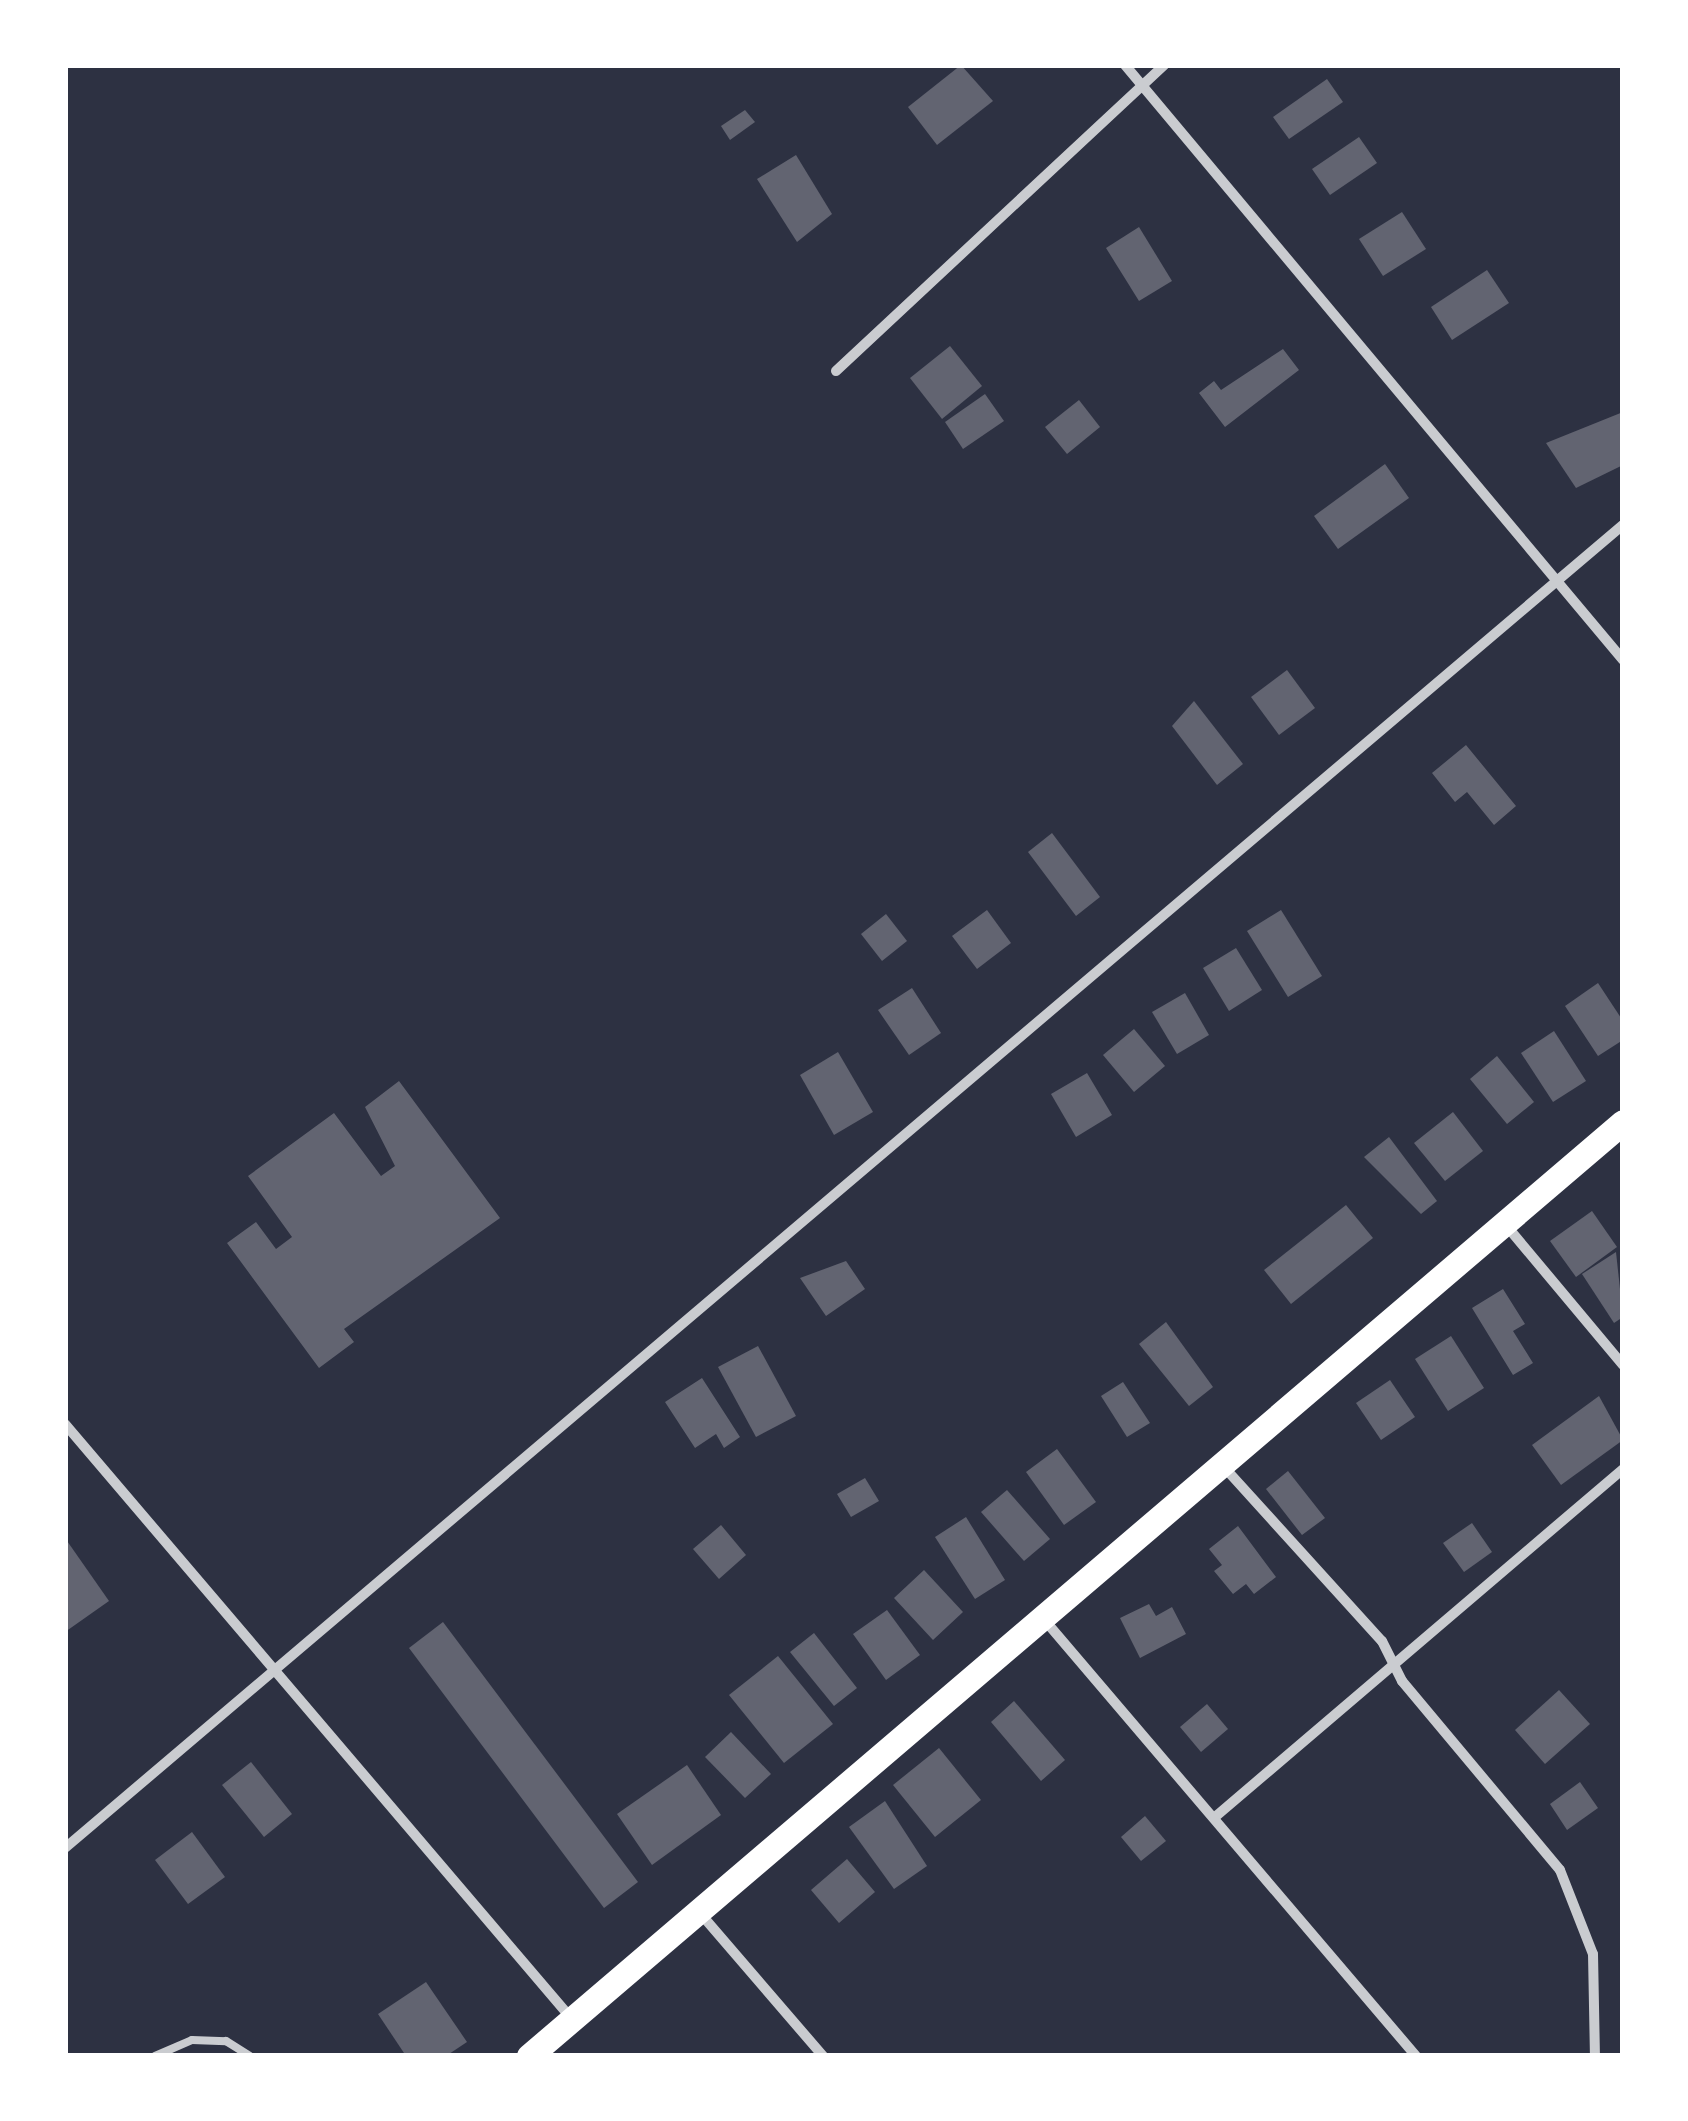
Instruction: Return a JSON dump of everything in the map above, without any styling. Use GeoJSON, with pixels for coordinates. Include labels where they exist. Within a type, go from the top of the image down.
{"type":"FeatureCollection","features":[{"type":"Feature","properties":{"kind":"main road"},"geometry":{"type":"LineString","coordinates":[[529,2056],[1623,1122]]}},
{"type":"Feature","properties":{"kind":"street"},"geometry":{"type":"LineString","coordinates":[[1125,65],[1623,660]]}},
{"type":"Feature","properties":{"kind":"street"},"geometry":{"type":"LineString","coordinates":[[836,371],[1164,65]]}},
{"type":"Feature","properties":{"kind":"street"},"geometry":{"type":"LineString","coordinates":[[65,1848],[1623,525]]}},
{"type":"Feature","properties":{"kind":"street"},"geometry":{"type":"LineString","coordinates":[[1504,1224],[1623,1365]]}},
{"type":"Feature","properties":{"kind":"street"},"geometry":{"type":"LineString","coordinates":[[65,1424],[572,2019]]}},
{"type":"Feature","properties":{"kind":"street"},"geometry":{"type":"LineString","coordinates":[[1222,1465],[1392,1662],[1571,1890],[1598,1986],[1595,2056]]}},
{"type":"Feature","properties":{"kind":"street"},"geometry":{"type":"LineString","coordinates":[[1216,1817],[1392,1662],[1623,1469]]}},
{"type":"Feature","properties":{"kind":"street"},"geometry":{"type":"LineString","coordinates":[[1042,1616],[1416,2056]]}},
{"type":"Feature","properties":{"kind":"street"},"geometry":{"type":"LineString","coordinates":[[699,1912],[823,2056]]}},
{"type":"Feature","properties":{"kind":"lane"},"geometry":{"type":"LineString","coordinates":[[155,2056],[192,2040],[226,2041],[250,2056]]}},
{"type":"Feature","properties":{"kind":"building"},"geometry":{"type":"Polygon","coordinates":[[[961,65],[993,101],[937,145],[908,107],[961,65]]]}},
{"type":"Feature","properties":{"kind":"building"},"geometry":{"type":"Polygon","coordinates":[[[1327,79],[1343,102],[1289,139],[1273,117],[1327,79]]]}},
{"type":"Feature","properties":{"kind":"building"},"geometry":{"type":"Polygon","coordinates":[[[745,110],[755,122],[730,140],[721,126],[745,110]]]}},
{"type":"Feature","properties":{"kind":"building"},"geometry":{"type":"Polygon","coordinates":[[[1359,137],[1377,163],[1330,195],[1312,169],[1359,137]]]}},
{"type":"Feature","properties":{"kind":"building"},"geometry":{"type":"Polygon","coordinates":[[[796,155],[832,214],[797,242],[757,179],[796,155]]]}},
{"type":"Feature","properties":{"kind":"building"},"geometry":{"type":"Polygon","coordinates":[[[1402,212],[1426,249],[1383,276],[1359,239],[1402,212]]]}},
{"type":"Feature","properties":{"kind":"building"},"geometry":{"type":"Polygon","coordinates":[[[1139,227],[1172,281],[1139,301],[1106,248],[1139,227]]]}},
{"type":"Feature","properties":{"kind":"building"},"geometry":{"type":"Polygon","coordinates":[[[1487,270],[1509,303],[1452,340],[1431,307],[1487,270]]]}},
{"type":"Feature","properties":{"kind":"building"},"geometry":{"type":"Polygon","coordinates":[[[950,346],[982,386],[942,419],[910,378],[950,346]]]}},
{"type":"Feature","properties":{"kind":"building"},"geometry":{"type":"Polygon","coordinates":[[[1283,349],[1299,370],[1225,427],[1199,393],[1214,381],[1221,390],[1283,349]]]}},
{"type":"Feature","properties":{"kind":"building"},"geometry":{"type":"Polygon","coordinates":[[[985,394],[1004,421],[963,449],[945,422],[985,394]]]}},
{"type":"Feature","properties":{"kind":"building"},"geometry":{"type":"Polygon","coordinates":[[[1079,400],[1100,427],[1067,454],[1045,427],[1079,400]]]}},
{"type":"Feature","properties":{"kind":"building"},"geometry":{"type":"Polygon","coordinates":[[[1623,412],[1623,465],[1576,488],[1546,443],[1623,412]]]}},
{"type":"Feature","properties":{"kind":"building"},"geometry":{"type":"Polygon","coordinates":[[[1385,464],[1409,498],[1338,549],[1314,516],[1385,464]]]}},
{"type":"Feature","properties":{"kind":"building"},"geometry":{"type":"Polygon","coordinates":[[[1287,670],[1315,708],[1279,735],[1251,697],[1287,670]]]}},
{"type":"Feature","properties":{"kind":"building"},"geometry":{"type":"Polygon","coordinates":[[[1194,701],[1243,764],[1217,785],[1172,726],[1194,701]]]}},
{"type":"Feature","properties":{"kind":"building"},"geometry":{"type":"Polygon","coordinates":[[[1466,745],[1516,806],[1494,825],[1467,792],[1455,802],[1432,773],[1466,745]]]}},
{"type":"Feature","properties":{"kind":"building"},"geometry":{"type":"Polygon","coordinates":[[[1052,833],[1100,897],[1076,916],[1028,852],[1052,833]]]}},
{"type":"Feature","properties":{"kind":"building"},"geometry":{"type":"Polygon","coordinates":[[[987,910],[1011,943],[977,969],[952,936],[987,910]]]}},
{"type":"Feature","properties":{"kind":"building"},"geometry":{"type":"Polygon","coordinates":[[[1281,910],[1322,976],[1288,997],[1247,931],[1281,910]]]}},
{"type":"Feature","properties":{"kind":"building"},"geometry":{"type":"Polygon","coordinates":[[[886,914],[907,941],[882,961],[861,934],[886,914]]]}},
{"type":"Feature","properties":{"kind":"building"},"geometry":{"type":"Polygon","coordinates":[[[1236,948],[1262,990],[1229,1011],[1203,968],[1236,948]]]}},
{"type":"Feature","properties":{"kind":"building"},"geometry":{"type":"Polygon","coordinates":[[[1598,983],[1623,1021],[1623,1040],[1598,1056],[1565,1006],[1598,983]]]}},
{"type":"Feature","properties":{"kind":"building"},"geometry":{"type":"Polygon","coordinates":[[[912,988],[941,1033],[909,1055],[878,1010],[912,988]]]}},
{"type":"Feature","properties":{"kind":"building"},"geometry":{"type":"Polygon","coordinates":[[[1185,993],[1209,1035],[1177,1054],[1152,1012],[1185,993]]]}},
{"type":"Feature","properties":{"kind":"building"},"geometry":{"type":"Polygon","coordinates":[[[1134,1029],[1165,1066],[1134,1092],[1103,1055],[1134,1029]]]}},
{"type":"Feature","properties":{"kind":"building"},"geometry":{"type":"Polygon","coordinates":[[[1554,1031],[1586,1081],[1553,1102],[1521,1053],[1554,1031]]]}},
{"type":"Feature","properties":{"kind":"building"},"geometry":{"type":"Polygon","coordinates":[[[838,1052],[873,1112],[834,1135],[800,1075],[838,1052]]]}},
{"type":"Feature","properties":{"kind":"building"},"geometry":{"type":"Polygon","coordinates":[[[1497,1056],[1534,1102],[1507,1124],[1470,1079],[1497,1056]]]}},
{"type":"Feature","properties":{"kind":"building"},"geometry":{"type":"Polygon","coordinates":[[[1087,1073],[1112,1115],[1076,1137],[1051,1094],[1087,1073]]]}},
{"type":"Feature","properties":{"kind":"building"},"geometry":{"type":"Polygon","coordinates":[[[399,1081],[500,1218],[344,1329],[354,1342],[319,1368],[227,1243],[256,1222],[276,1249],[292,1237],[248,1176],[334,1113],[381,1176],[395,1166],[365,1107],[399,1081]]]}},
{"type":"Feature","properties":{"kind":"building"},"geometry":{"type":"Polygon","coordinates":[[[1453,1112],[1483,1151],[1445,1181],[1414,1143],[1453,1112]]]}},
{"type":"Feature","properties":{"kind":"building"},"geometry":{"type":"Polygon","coordinates":[[[1389,1137],[1437,1201],[1421,1214],[1364,1157],[1389,1137]]]}},
{"type":"Feature","properties":{"kind":"building"},"geometry":{"type":"Polygon","coordinates":[[[1346,1205],[1373,1238],[1291,1304],[1264,1270],[1346,1205]]]}},
{"type":"Feature","properties":{"kind":"building"},"geometry":{"type":"Polygon","coordinates":[[[1592,1211],[1617,1247],[1576,1277],[1550,1241],[1592,1211]]]}},
{"type":"Feature","properties":{"kind":"building"},"geometry":{"type":"Polygon","coordinates":[[[1616,1252],[1623,1317],[1614,1323],[1582,1274],[1616,1252]]]}},
{"type":"Feature","properties":{"kind":"building"},"geometry":{"type":"Polygon","coordinates":[[[846,1261],[865,1289],[826,1316],[800,1278],[846,1261]]]}},
{"type":"Feature","properties":{"kind":"building"},"geometry":{"type":"Polygon","coordinates":[[[1503,1289],[1525,1324],[1513,1331],[1533,1363],[1513,1375],[1472,1308],[1503,1289]]]}},
{"type":"Feature","properties":{"kind":"building"},"geometry":{"type":"Polygon","coordinates":[[[1166,1322],[1213,1387],[1189,1406],[1139,1344],[1166,1322]]]}},
{"type":"Feature","properties":{"kind":"building"},"geometry":{"type":"Polygon","coordinates":[[[1451,1336],[1484,1388],[1448,1411],[1415,1359],[1451,1336]]]}},
{"type":"Feature","properties":{"kind":"building"},"geometry":{"type":"Polygon","coordinates":[[[758,1346],[796,1416],[756,1437],[718,1367],[758,1346]]]}},
{"type":"Feature","properties":{"kind":"building"},"geometry":{"type":"Polygon","coordinates":[[[702,1378],[740,1437],[724,1448],[716,1434],[695,1448],[665,1402],[702,1378]]]}},
{"type":"Feature","properties":{"kind":"building"},"geometry":{"type":"Polygon","coordinates":[[[1390,1380],[1415,1417],[1381,1440],[1356,1403],[1390,1380]]]}},
{"type":"Feature","properties":{"kind":"building"},"geometry":{"type":"Polygon","coordinates":[[[1123,1382],[1150,1423],[1127,1437],[1101,1396],[1123,1382]]]}},
{"type":"Feature","properties":{"kind":"building"},"geometry":{"type":"Polygon","coordinates":[[[1599,1396],[1623,1440],[1561,1485],[1532,1445],[1599,1396]]]}},
{"type":"Feature","properties":{"kind":"building"},"geometry":{"type":"Polygon","coordinates":[[[1057,1449],[1096,1502],[1064,1525],[1026,1472],[1057,1449]]]}},
{"type":"Feature","properties":{"kind":"building"},"geometry":{"type":"Polygon","coordinates":[[[1288,1471],[1325,1518],[1302,1535],[1266,1489],[1288,1471]]]}},
{"type":"Feature","properties":{"kind":"building"},"geometry":{"type":"Polygon","coordinates":[[[865,1478],[879,1501],[851,1517],[837,1494],[865,1478]]]}},
{"type":"Feature","properties":{"kind":"building"},"geometry":{"type":"Polygon","coordinates":[[[1007,1490],[1050,1539],[1024,1561],[981,1512],[1007,1490]]]}},
{"type":"Feature","properties":{"kind":"building"},"geometry":{"type":"Polygon","coordinates":[[[966,1517],[1005,1580],[975,1599],[935,1537],[966,1517]]]}},
{"type":"Feature","properties":{"kind":"building"},"geometry":{"type":"Polygon","coordinates":[[[1472,1523],[1492,1552],[1464,1572],[1443,1543],[1472,1523]]]}},
{"type":"Feature","properties":{"kind":"building"},"geometry":{"type":"Polygon","coordinates":[[[721,1525],[746,1555],[719,1579],[693,1549],[721,1525]]]}},
{"type":"Feature","properties":{"kind":"building"},"geometry":{"type":"Polygon","coordinates":[[[1238,1526],[1276,1577],[1254,1594],[1246,1584],[1233,1594],[1214,1571],[1222,1565],[1209,1549],[1238,1526]]]}},
{"type":"Feature","properties":{"kind":"building"},"geometry":{"type":"Polygon","coordinates":[[[65,1538],[109,1601],[65,1632],[65,1538]]]}},
{"type":"Feature","properties":{"kind":"building"},"geometry":{"type":"Polygon","coordinates":[[[924,1570],[963,1612],[933,1640],[894,1598],[924,1570]]]}},
{"type":"Feature","properties":{"kind":"building"},"geometry":{"type":"Polygon","coordinates":[[[1149,1604],[1156,1616],[1172,1607],[1186,1634],[1140,1658],[1120,1618],[1149,1604]]]}},
{"type":"Feature","properties":{"kind":"building"},"geometry":{"type":"Polygon","coordinates":[[[887,1610],[920,1655],[886,1680],[853,1634],[887,1610]]]}},
{"type":"Feature","properties":{"kind":"building"},"geometry":{"type":"Polygon","coordinates":[[[443,1622],[638,1882],[604,1908],[409,1648],[443,1622]]]}},
{"type":"Feature","properties":{"kind":"building"},"geometry":{"type":"Polygon","coordinates":[[[814,1633],[857,1688],[834,1706],[790,1652],[814,1633]]]}},
{"type":"Feature","properties":{"kind":"building"},"geometry":{"type":"Polygon","coordinates":[[[778,1656],[833,1724],[784,1763],[729,1695],[778,1656]]]}},
{"type":"Feature","properties":{"kind":"building"},"geometry":{"type":"Polygon","coordinates":[[[1559,1690],[1590,1724],[1545,1764],[1515,1730],[1559,1690]]]}},
{"type":"Feature","properties":{"kind":"building"},"geometry":{"type":"Polygon","coordinates":[[[1014,1701],[1065,1760],[1041,1781],[991,1722],[1014,1701]]]}},
{"type":"Feature","properties":{"kind":"building"},"geometry":{"type":"Polygon","coordinates":[[[1207,1704],[1228,1729],[1201,1752],[1180,1727],[1207,1704]]]}},
{"type":"Feature","properties":{"kind":"building"},"geometry":{"type":"Polygon","coordinates":[[[731,1732],[771,1774],[745,1798],[705,1757],[731,1732]]]}},
{"type":"Feature","properties":{"kind":"building"},"geometry":{"type":"Polygon","coordinates":[[[939,1748],[981,1800],[935,1837],[893,1785],[939,1748]]]}},
{"type":"Feature","properties":{"kind":"building"},"geometry":{"type":"Polygon","coordinates":[[[251,1762],[292,1814],[264,1837],[222,1785],[251,1762]]]}},
{"type":"Feature","properties":{"kind":"building"},"geometry":{"type":"Polygon","coordinates":[[[687,1765],[721,1815],[652,1865],[617,1814],[687,1765]]]}},
{"type":"Feature","properties":{"kind":"building"},"geometry":{"type":"Polygon","coordinates":[[[1580,1782],[1598,1808],[1567,1830],[1550,1804],[1580,1782]]]}},
{"type":"Feature","properties":{"kind":"building"},"geometry":{"type":"Polygon","coordinates":[[[885,1801],[927,1866],[894,1889],[849,1827],[885,1801]]]}},
{"type":"Feature","properties":{"kind":"building"},"geometry":{"type":"Polygon","coordinates":[[[1145,1816],[1166,1841],[1141,1861],[1121,1837],[1145,1816]]]}},
{"type":"Feature","properties":{"kind":"building"},"geometry":{"type":"Polygon","coordinates":[[[192,1832],[225,1877],[188,1904],[155,1860],[192,1832]]]}},
{"type":"Feature","properties":{"kind":"building"},"geometry":{"type":"Polygon","coordinates":[[[847,1859],[875,1892],[839,1923],[811,1890],[847,1859]]]}},
{"type":"Feature","properties":{"kind":"building"},"geometry":{"type":"Polygon","coordinates":[[[426,1982],[467,2042],[446,2056],[406,2056],[378,2014],[426,1982]]]}}]}
